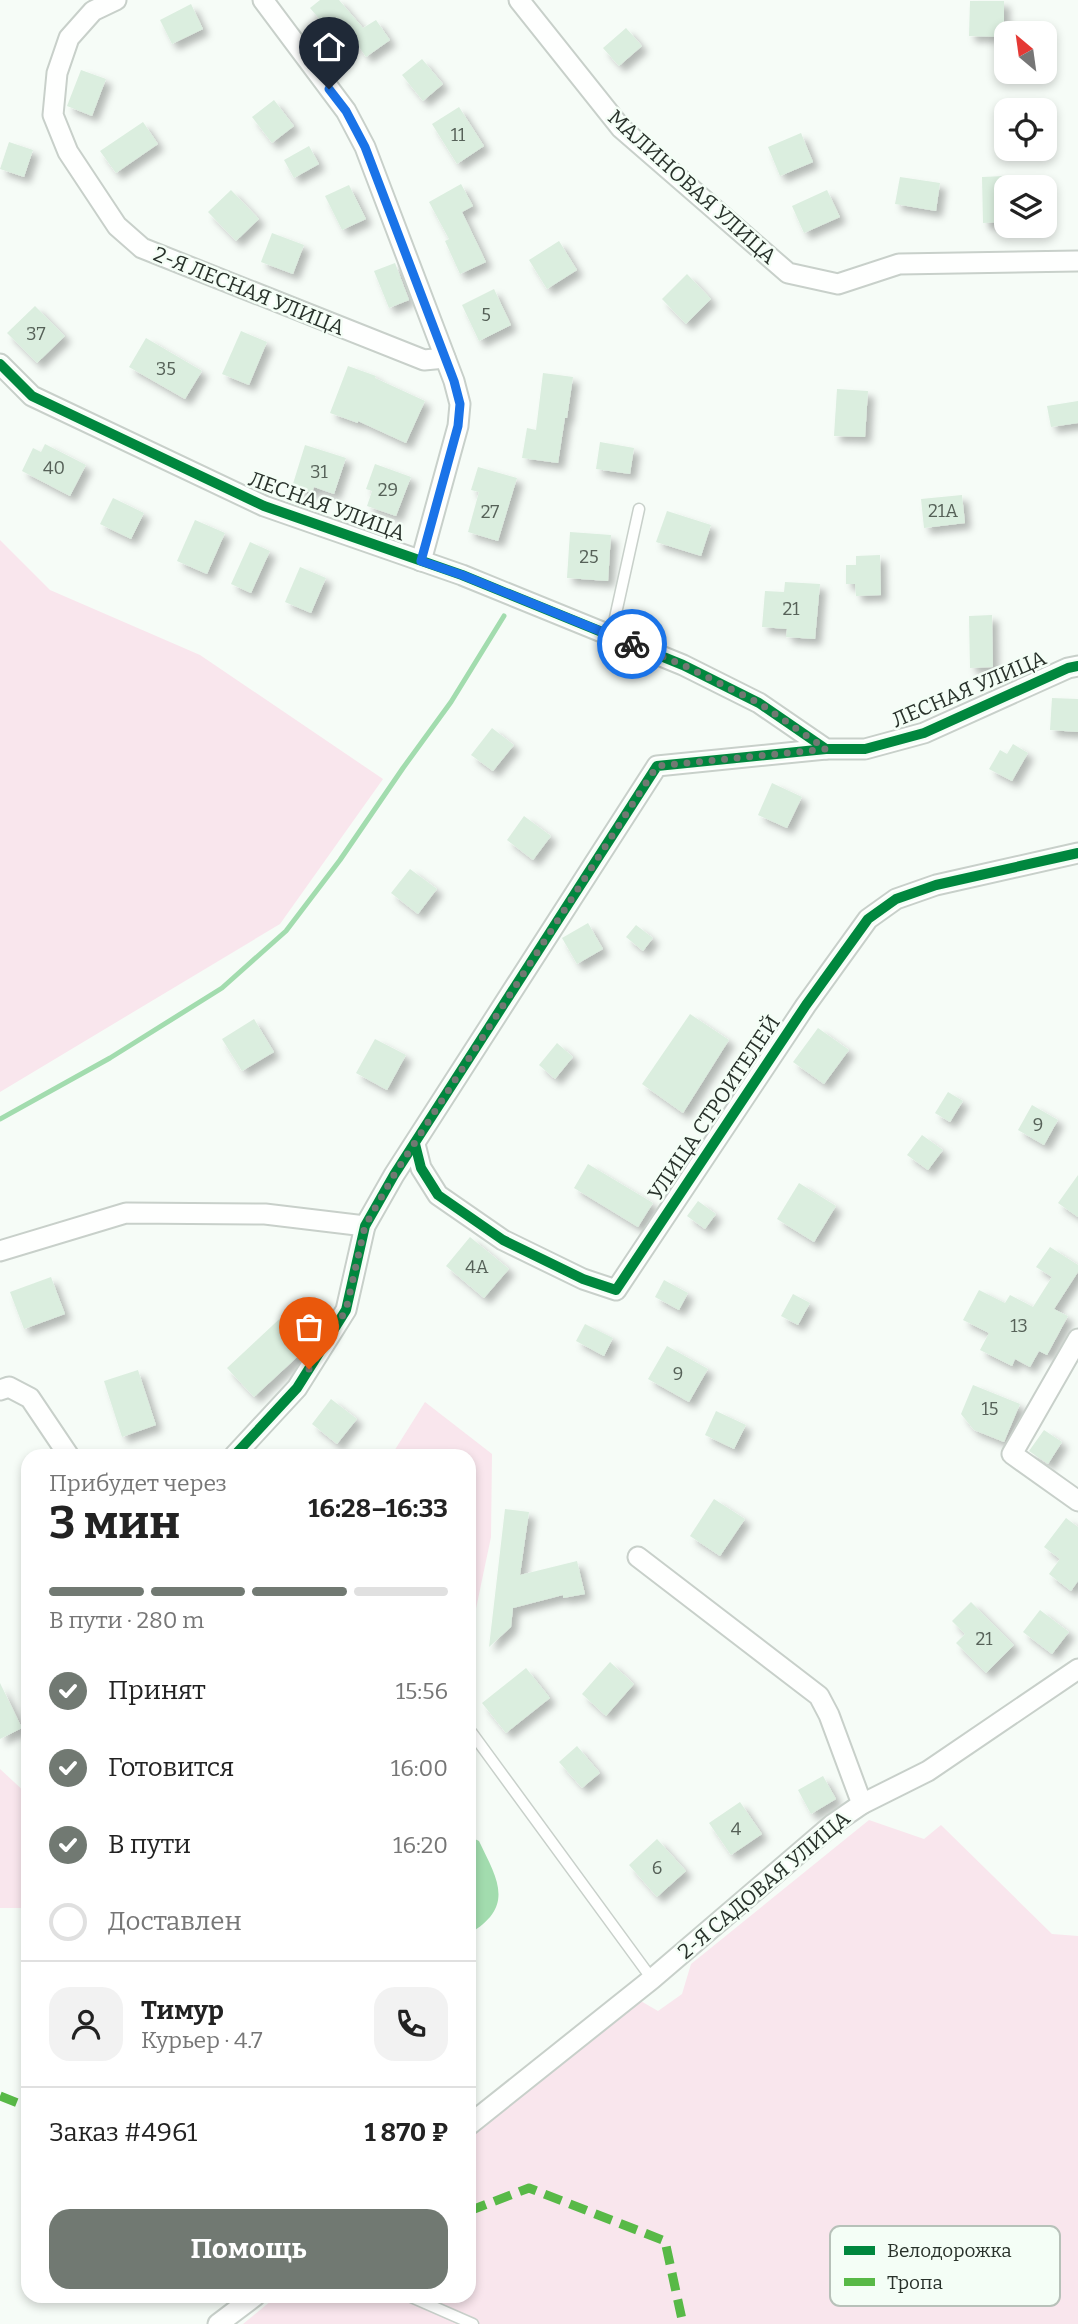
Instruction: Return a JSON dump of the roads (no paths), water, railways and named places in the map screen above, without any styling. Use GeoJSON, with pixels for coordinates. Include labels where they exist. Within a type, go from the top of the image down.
{"type":"FeatureCollection","features":[{"type":"Feature","properties":{"kind":"street","name":"2-Я ЛЕСНАЯ УЛИЦА"},"geometry":{"type":"LineString","coordinates":[[116,0],[93,11],[69,38],[57,73],[53,115],[68,152],[117,226],[142,248],[424,360],[445,358]]}},
{"type":"Feature","properties":{"kind":"street"},"geometry":{"type":"LineString","coordinates":[[263,0],[346,111],[365,147],[454,381],[460,404],[458,426],[421,561]]}},
{"type":"Feature","properties":{"kind":"street","name":"МАЛИНОВАЯ УЛИЦА"},"geometry":{"type":"LineString","coordinates":[[519,0],[621,128],[788,273],[838,284],[899,264],[1078,261]]}},
{"type":"Feature","properties":{"kind":"street","name":"ЛЕСНАЯ УЛИЦА"},"geometry":{"type":"LineString","coordinates":[[0,364],[32,396],[264,506],[421,561],[683,665],[759,703],[826,749],[865,749],[924,733],[1068,668],[1078,666]]}},
{"type":"Feature","properties":{"kind":"street"},"geometry":{"type":"LineString","coordinates":[[240,1449],[297,1388],[346,1310],[365,1226],[657,766],[826,749]]}},
{"type":"Feature","properties":{"kind":"street","name":"УЛИЦА СТРОИТЕЛЕЙ"},"geometry":{"type":"LineString","coordinates":[[415,1144],[421,1168],[438,1195],[503,1240],[583,1279],[616,1290],[806,1005],[869,919],[896,898],[936,885],[1078,853]]}},
{"type":"Feature","properties":{"kind":"street"},"geometry":{"type":"LineString","coordinates":[[0,1251],[126,1213],[265,1214],[365,1226]]}},
{"type":"Feature","properties":{"kind":"street"},"geometry":{"type":"LineString","coordinates":[[1078,1339],[1012,1454],[1078,1501]]}},
{"type":"Feature","properties":{"kind":"street"},"geometry":{"type":"LineString","coordinates":[[0,1390],[9,1387],[30,1398],[64,1449]]}},
{"type":"Feature","properties":{"kind":"street"},"geometry":{"type":"LineString","coordinates":[[638,1558],[819,1696],[829,1715],[862,1804]]}},
{"type":"Feature","properties":{"kind":"street","name":"2-Я САДОВАЯ УЛИЦА"},"geometry":{"type":"LineString","coordinates":[[476,2119],[652,1979],[833,1824],[862,1804],[928,1771],[1078,1669]]}},
{"type":"Feature","properties":{"kind":"street"},"geometry":{"type":"LineString","coordinates":[[218,2324],[246,2303]]}},
{"type":"Feature","properties":{"kind":"lane"},"geometry":{"type":"LineString","coordinates":[[611,636],[639,509]]}},
{"type":"Feature","properties":{"kind":"lane"},"geometry":{"type":"LineString","coordinates":[[476,1739],[652,1979]]}},
{"type":"Feature","properties":{"kind":"lane"},"geometry":{"type":"LineString","coordinates":[[426,2303],[473,2324]]}},
{"type":"Feature","properties":{"kind":"waterway"},"geometry":{"type":"LineString","coordinates":[[0,1119],[110,1058],[222,988],[286,931],[340,860],[451,702],[504,616]]}}]}
